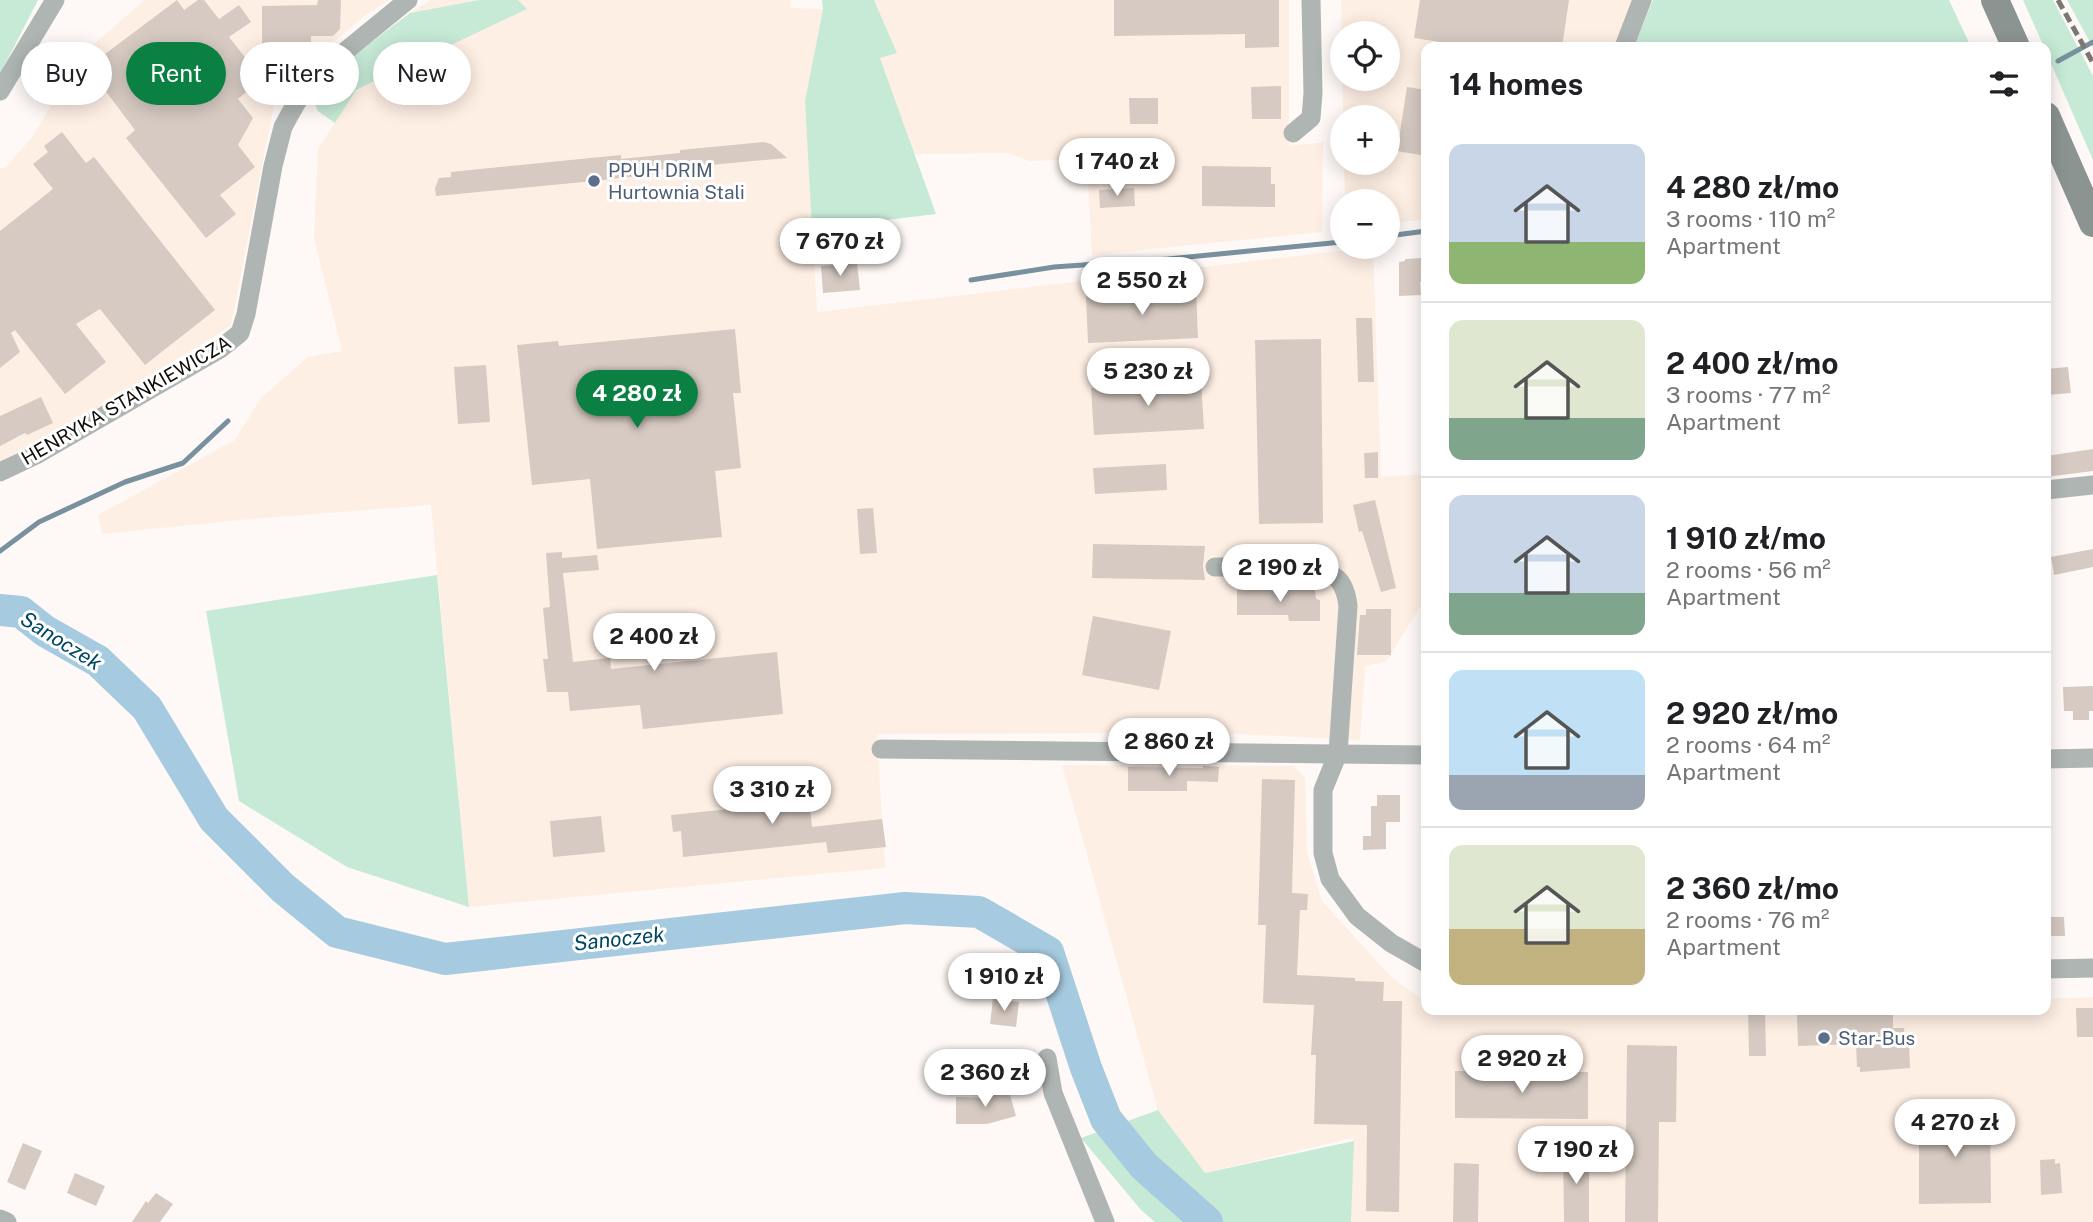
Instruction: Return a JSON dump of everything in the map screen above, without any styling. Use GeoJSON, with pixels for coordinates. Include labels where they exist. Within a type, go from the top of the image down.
{"type":"FeatureCollection","features":[{"type":"Feature","properties":{"kind":"main road"},"geometry":{"type":"LineString","coordinates":[[1995,0],[2014,42]]}},
{"type":"Feature","properties":{"kind":"main road"},"geometry":{"type":"LineString","coordinates":[[2051,127],[2093,223]]}},
{"type":"Feature","properties":{"kind":"street"},"geometry":{"type":"LineString","coordinates":[[0,91],[55,0]]}},
{"type":"Feature","properties":{"kind":"street","name":"HENRYKA STANKIEWICZA"},"geometry":{"type":"LineString","coordinates":[[0,472],[104,417],[220,349],[240,333],[246,314],[273,166],[286,121],[304,89],[321,71],[408,0]]}},
{"type":"Feature","properties":{"kind":"street"},"geometry":{"type":"LineString","coordinates":[[1293,133],[1311,118],[1311,0]]}},
{"type":"Feature","properties":{"kind":"street"},"geometry":{"type":"LineString","coordinates":[[1626,42],[1642,0]]}},
{"type":"Feature","properties":{"kind":"street"},"geometry":{"type":"LineString","coordinates":[[2051,489],[2093,485]]}},
{"type":"Feature","properties":{"kind":"street"},"geometry":{"type":"LineString","coordinates":[[1215,567],[1310,567],[1334,574],[1341,582],[1347,594],[1348,606],[1338,753],[1323,790],[1323,853],[1330,879],[1357,916],[1391,943],[1421,960]]}},
{"type":"Feature","properties":{"kind":"street"},"geometry":{"type":"LineString","coordinates":[[881,749],[1421,755]]}},
{"type":"Feature","properties":{"kind":"street"},"geometry":{"type":"LineString","coordinates":[[2051,759],[2093,758]]}},
{"type":"Feature","properties":{"kind":"street"},"geometry":{"type":"LineString","coordinates":[[2051,970],[2093,968]]}},
{"type":"Feature","properties":{"kind":"street"},"geometry":{"type":"LineString","coordinates":[[1047,1058],[1053,1093],[1105,1222]]}},
{"type":"Feature","properties":{"kind":"street"},"geometry":{"type":"LineString","coordinates":[[0,1219],[7,1222]]}},
{"type":"Feature","properties":{"kind":"shaded area"},"geometry":{"type":"Polygon","coordinates":[[[145,0],[390,0],[368,13],[333,42],[240,42],[240,105],[274,105],[231,326],[58,433],[0,462],[0,169],[6,167],[33,136],[51,105],[112,105],[112,42],[96,42],[145,0]]]}},
{"type":"Feature","properties":{"kind":"shaded area"},"geometry":{"type":"Polygon","coordinates":[[[431,0],[479,0],[410,13],[431,0]]]}},
{"type":"Feature","properties":{"kind":"shaded area"},"geometry":{"type":"Polygon","coordinates":[[[518,0],[790,0],[791,8],[823,9],[805,101],[817,312],[1330,252],[1330,259],[1373,259],[1381,477],[1421,474],[1421,605],[1386,662],[1365,666],[1360,740],[1219,733],[877,734],[885,868],[469,907],[431,505],[102,534],[98,515],[235,440],[261,398],[308,357],[342,351],[314,239],[318,149],[346,105],[359,105],[359,89],[373,82],[373,105],[471,105],[471,42],[457,42],[526,9],[518,0]]]}},
{"type":"Feature","properties":{"kind":"shaded area"},"geometry":{"type":"Polygon","coordinates":[[[874,0],[1289,0],[1289,146],[1323,142],[1322,232],[1092,255],[1087,159],[1028,161],[1009,153],[914,154],[880,58],[897,53],[874,0]]]}},
{"type":"Feature","properties":{"kind":"shaded area"},"geometry":{"type":"Polygon","coordinates":[[[1341,0],[1635,0],[1619,42],[1421,42],[1421,220],[1400,222],[1400,189],[1345,189],[1344,175],[1400,175],[1400,105],[1343,105],[1342,91],[1400,91],[1400,21],[1341,21],[1341,0]]]}},
{"type":"Feature","properties":{"kind":"shaded area"},"geometry":{"type":"Polygon","coordinates":[[[1062,765],[1294,766],[1305,778],[1307,852],[1322,901],[1391,977],[1421,998],[1421,1015],[2051,1015],[2051,999],[2093,997],[2093,1222],[1351,1222],[1353,1138],[1204,1173],[1158,1110],[1062,765]]]}},
{"type":"Feature","properties":{"kind":"green space"},"geometry":{"type":"Polygon","coordinates":[[[0,0],[38,0],[0,74],[0,0]]]}},
{"type":"Feature","properties":{"kind":"green space"},"geometry":{"type":"Polygon","coordinates":[[[479,0],[518,0],[527,9],[457,42],[373,42],[373,82],[359,89],[359,52],[410,13],[479,0]]]}},
{"type":"Feature","properties":{"kind":"green space"},"geometry":{"type":"Polygon","coordinates":[[[822,0],[874,0],[897,53],[880,58],[936,214],[812,229],[805,101],[823,9],[822,0]]]}},
{"type":"Feature","properties":{"kind":"green space"},"geometry":{"type":"Polygon","coordinates":[[[1653,0],[1949,0],[1969,42],[1636,42],[1653,0]]]}},
{"type":"Feature","properties":{"kind":"green space"},"geometry":{"type":"Polygon","coordinates":[[[2023,0],[2053,0],[2093,76],[2093,160],[2051,63],[2051,42],[2042,42],[2023,0]]]}},
{"type":"Feature","properties":{"kind":"green space"},"geometry":{"type":"Polygon","coordinates":[[[2067,0],[2093,0],[2093,48],[2067,0]]]}},
{"type":"Feature","properties":{"kind":"green space"},"geometry":{"type":"Polygon","coordinates":[[[315,105],[346,105],[335,123],[318,111],[315,105]]]}},
{"type":"Feature","properties":{"kind":"green space"},"geometry":{"type":"Polygon","coordinates":[[[437,575],[469,907],[347,867],[239,801],[206,611],[437,575]]]}},
{"type":"Feature","properties":{"kind":"green space"},"geometry":{"type":"Polygon","coordinates":[[[1158,1110],[1205,1173],[1354,1141],[1351,1222],[1155,1222],[1141,1210],[1081,1138],[1158,1110]]]}},
{"type":"Feature","properties":{"kind":"building"},"geometry":{"type":"Polygon","coordinates":[[[177,0],[184,10],[198,0],[204,0],[219,19],[239,5],[251,22],[229,37],[240,51],[238,99],[240,105],[253,118],[238,145],[255,167],[220,195],[236,214],[206,238],[126,138],[135,130],[112,100],[112,49],[177,0]]]}},
{"type":"Feature","properties":{"kind":"building"},"geometry":{"type":"Polygon","coordinates":[[[318,0],[341,0],[340,29],[333,36],[311,36],[311,42],[262,42],[262,6],[317,5],[318,0]]]}},
{"type":"Feature","properties":{"kind":"building"},"geometry":{"type":"Polygon","coordinates":[[[1114,0],[1279,0],[1279,47],[1245,48],[1245,34],[1114,36],[1114,0]]]}},
{"type":"Feature","properties":{"kind":"building"},"geometry":{"type":"Polygon","coordinates":[[[1420,0],[1569,0],[1563,42],[1440,42],[1414,38],[1420,0]]]}},
{"type":"Feature","properties":{"kind":"building"},"geometry":{"type":"Polygon","coordinates":[[[1281,86],[1281,119],[1252,119],[1251,87],[1281,86]]]}},
{"type":"Feature","properties":{"kind":"building"},"geometry":{"type":"Polygon","coordinates":[[[1407,87],[1421,89],[1421,155],[1400,152],[1400,132],[1407,87]]]}},
{"type":"Feature","properties":{"kind":"building"},"geometry":{"type":"Polygon","coordinates":[[[1129,98],[1158,98],[1158,124],[1130,124],[1129,98]]]}},
{"type":"Feature","properties":{"kind":"building"},"geometry":{"type":"Polygon","coordinates":[[[62,132],[86,163],[94,157],[215,310],[145,365],[100,309],[76,324],[106,362],[65,394],[15,330],[11,333],[20,352],[0,368],[0,231],[53,189],[33,164],[48,152],[44,146],[62,132]]]}},
{"type":"Feature","properties":{"kind":"building"},"geometry":{"type":"Polygon","coordinates":[[[764,142],[771,144],[787,158],[656,170],[656,174],[436,196],[435,188],[439,178],[451,177],[451,172],[621,155],[621,159],[764,142]]]}},
{"type":"Feature","properties":{"kind":"building"},"geometry":{"type":"Polygon","coordinates":[[[1202,166],[1271,167],[1271,184],[1275,184],[1275,207],[1202,206],[1202,166]]]}},
{"type":"Feature","properties":{"kind":"building"},"geometry":{"type":"Polygon","coordinates":[[[1134,188],[1135,206],[1100,208],[1099,190],[1134,188]]]}},
{"type":"Feature","properties":{"kind":"building"},"geometry":{"type":"Polygon","coordinates":[[[1421,258],[1421,295],[1399,296],[1399,262],[1421,258]]]}},
{"type":"Feature","properties":{"kind":"building"},"geometry":{"type":"Polygon","coordinates":[[[857,263],[860,290],[823,293],[821,266],[857,263]]]}},
{"type":"Feature","properties":{"kind":"building"},"geometry":{"type":"Polygon","coordinates":[[[1196,290],[1198,338],[1088,343],[1086,296],[1196,290]]]}},
{"type":"Feature","properties":{"kind":"building"},"geometry":{"type":"Polygon","coordinates":[[[1356,318],[1372,318],[1374,382],[1358,382],[1356,318]]]}},
{"type":"Feature","properties":{"kind":"building"},"geometry":{"type":"Polygon","coordinates":[[[735,329],[741,393],[733,393],[741,468],[715,471],[722,537],[597,549],[590,479],[532,485],[517,345],[558,341],[559,346],[735,329]]]}},
{"type":"Feature","properties":{"kind":"building"},"geometry":{"type":"Polygon","coordinates":[[[1321,339],[1323,523],[1259,524],[1255,340],[1321,339]]]}},
{"type":"Feature","properties":{"kind":"building"},"geometry":{"type":"Polygon","coordinates":[[[486,365],[490,422],[458,424],[454,367],[486,365]]]}},
{"type":"Feature","properties":{"kind":"building"},"geometry":{"type":"Polygon","coordinates":[[[2068,367],[2071,393],[2051,395],[2051,369],[2068,367]]]}},
{"type":"Feature","properties":{"kind":"building"},"geometry":{"type":"Polygon","coordinates":[[[1201,382],[1204,429],[1094,435],[1091,388],[1201,382]]]}},
{"type":"Feature","properties":{"kind":"building"},"geometry":{"type":"Polygon","coordinates":[[[41,397],[53,423],[0,446],[0,416],[41,397]]]}},
{"type":"Feature","properties":{"kind":"building"},"geometry":{"type":"Polygon","coordinates":[[[2093,449],[2093,471],[2051,476],[2051,455],[2093,449]]]}},
{"type":"Feature","properties":{"kind":"building"},"geometry":{"type":"Polygon","coordinates":[[[1378,452],[1378,478],[1365,478],[1364,453],[1378,452]]]}},
{"type":"Feature","properties":{"kind":"building"},"geometry":{"type":"Polygon","coordinates":[[[1166,464],[1167,490],[1095,494],[1093,468],[1166,464]]]}},
{"type":"Feature","properties":{"kind":"building"},"geometry":{"type":"Polygon","coordinates":[[[1375,500],[1396,588],[1381,592],[1362,531],[1359,532],[1353,505],[1375,500]]]}},
{"type":"Feature","properties":{"kind":"building"},"geometry":{"type":"Polygon","coordinates":[[[873,508],[877,553],[860,554],[857,509],[873,508]]]}},
{"type":"Feature","properties":{"kind":"building"},"geometry":{"type":"Polygon","coordinates":[[[1093,544],[1205,546],[1205,580],[1092,578],[1093,544]]]}},
{"type":"Feature","properties":{"kind":"building"},"geometry":{"type":"Polygon","coordinates":[[[2093,549],[2093,567],[2054,575],[2051,557],[2093,549]]]}},
{"type":"Feature","properties":{"kind":"building"},"geometry":{"type":"Polygon","coordinates":[[[562,552],[562,558],[597,555],[599,570],[563,573],[573,662],[610,658],[611,669],[777,652],[783,714],[643,729],[640,705],[570,711],[568,692],[547,692],[543,659],[548,659],[543,608],[550,607],[546,553],[562,552]]]}},
{"type":"Feature","properties":{"kind":"building"},"geometry":{"type":"Polygon","coordinates":[[[1237,590],[1315,590],[1316,599],[1320,600],[1320,621],[1289,621],[1288,615],[1237,615],[1237,590]]]}},
{"type":"Feature","properties":{"kind":"building"},"geometry":{"type":"Polygon","coordinates":[[[1366,609],[1391,609],[1391,655],[1357,655],[1360,615],[1366,615],[1366,609]]]}},
{"type":"Feature","properties":{"kind":"building"},"geometry":{"type":"Polygon","coordinates":[[[1093,616],[1171,631],[1159,690],[1082,675],[1093,616]]]}},
{"type":"Feature","properties":{"kind":"building"},"geometry":{"type":"Polygon","coordinates":[[[2093,686],[2093,711],[2089,711],[2089,720],[2073,720],[2073,711],[2064,711],[2063,687],[2093,686]]]}},
{"type":"Feature","properties":{"kind":"building"},"geometry":{"type":"Polygon","coordinates":[[[1128,767],[1219,767],[1218,782],[1187,781],[1187,791],[1128,791],[1128,767]]]}},
{"type":"Feature","properties":{"kind":"building"},"geometry":{"type":"Polygon","coordinates":[[[807,779],[812,827],[882,819],[886,847],[828,853],[826,842],[683,857],[681,831],[673,832],[671,815],[769,805],[766,783],[807,779]]]}},
{"type":"Feature","properties":{"kind":"building"},"geometry":{"type":"Polygon","coordinates":[[[1262,779],[1295,780],[1292,893],[1308,894],[1307,910],[1300,910],[1297,975],[1384,982],[1383,1001],[1402,1001],[1399,1212],[1366,1211],[1367,1125],[1314,1124],[1316,1055],[1311,1055],[1314,1005],[1263,1003],[1266,925],[1258,925],[1262,779]]]}},
{"type":"Feature","properties":{"kind":"building"},"geometry":{"type":"Polygon","coordinates":[[[1377,795],[1400,795],[1400,822],[1386,822],[1386,849],[1363,850],[1363,836],[1371,836],[1371,806],[1377,806],[1377,795]]]}},
{"type":"Feature","properties":{"kind":"building"},"geometry":{"type":"Polygon","coordinates":[[[601,816],[605,852],[553,857],[550,821],[601,816]]]}},
{"type":"Feature","properties":{"kind":"building"},"geometry":{"type":"Polygon","coordinates":[[[2051,917],[2064,917],[2065,936],[2051,936],[2051,917]]]}},
{"type":"Feature","properties":{"kind":"building"},"geometry":{"type":"Polygon","coordinates":[[[993,999],[1019,1002],[1016,1027],[990,1024],[993,999]]]}},
{"type":"Feature","properties":{"kind":"building"},"geometry":{"type":"Polygon","coordinates":[[[2076,1008],[2093,1008],[2093,1037],[2077,1037],[2076,1008]]]}},
{"type":"Feature","properties":{"kind":"building"},"geometry":{"type":"Polygon","coordinates":[[[1748,1015],[1765,1015],[1766,1056],[1749,1056],[1748,1015]]]}},
{"type":"Feature","properties":{"kind":"building"},"geometry":{"type":"Polygon","coordinates":[[[1797,1015],[1893,1015],[1893,1028],[1904,1028],[1905,1042],[1909,1041],[1910,1068],[1860,1072],[1860,1067],[1857,1067],[1856,1044],[1798,1046],[1797,1015]]]}},
{"type":"Feature","properties":{"kind":"building"},"geometry":{"type":"Polygon","coordinates":[[[1627,1045],[1677,1046],[1676,1122],[1659,1122],[1658,1222],[1625,1222],[1627,1045]]]}},
{"type":"Feature","properties":{"kind":"building"},"geometry":{"type":"Polygon","coordinates":[[[1455,1071],[1588,1072],[1588,1119],[1455,1118],[1455,1071]]]}},
{"type":"Feature","properties":{"kind":"building"},"geometry":{"type":"Polygon","coordinates":[[[1008,1088],[1016,1116],[987,1124],[956,1124],[956,1097],[987,1098],[986,1094],[1008,1088]]]}},
{"type":"Feature","properties":{"kind":"building"},"geometry":{"type":"Polygon","coordinates":[[[1919,1115],[1990,1115],[1991,1203],[1919,1204],[1919,1115]]]}},
{"type":"Feature","properties":{"kind":"building"},"geometry":{"type":"Polygon","coordinates":[[[23,1143],[42,1151],[25,1190],[7,1182],[23,1143]]]}},
{"type":"Feature","properties":{"kind":"building"},"geometry":{"type":"Polygon","coordinates":[[[1563,1148],[1580,1148],[1580,1157],[1589,1157],[1589,1222],[1564,1222],[1563,1148]]]}},
{"type":"Feature","properties":{"kind":"building"},"geometry":{"type":"Polygon","coordinates":[[[2055,1159],[2055,1164],[2060,1163],[2062,1193],[2041,1195],[2040,1160],[2055,1159]]]}},
{"type":"Feature","properties":{"kind":"building"},"geometry":{"type":"Polygon","coordinates":[[[1454,1163],[1479,1164],[1478,1222],[1453,1222],[1454,1163]]]}},
{"type":"Feature","properties":{"kind":"building"},"geometry":{"type":"Polygon","coordinates":[[[75,1173],[105,1186],[96,1206],[67,1193],[75,1173]]]}},
{"type":"Feature","properties":{"kind":"building"},"geometry":{"type":"Polygon","coordinates":[[[156,1193],[173,1204],[160,1222],[132,1222],[146,1201],[148,1203],[156,1193]]]}},
{"type":"Feature","properties":{"kind":"waterway"},"geometry":{"type":"LineString","coordinates":[[2058,61],[2093,42]]}},
{"type":"Feature","properties":{"kind":"waterway"},"geometry":{"type":"LineString","coordinates":[[1400,234],[1421,232]]}},
{"type":"Feature","properties":{"kind":"waterway"},"geometry":{"type":"LineString","coordinates":[[971,280],[1054,267],[1330,243]]}},
{"type":"Feature","properties":{"kind":"waterway"},"geometry":{"type":"LineString","coordinates":[[0,551],[39,522],[125,482],[183,463],[228,421]]}},
{"type":"Feature","properties":{"kind":"waterway","name":"Sanoczek"},"geometry":{"type":"LineString","coordinates":[[0,610],[21,612],[45,631],[98,661],[147,708],[214,819],[283,888],[337,932],[445,959],[905,908],[979,912],[1048,952],[1086,1068],[1106,1119],[1144,1166],[1207,1222]]}},
{"type":"Feature","properties":{"kind":"railway"},"geometry":{"type":"LineString","coordinates":[[2058,0],[2093,63]]}},
{"type":"Feature","properties":{"kind":"place","name":"PPUH DRIM Hurtownia Stali"},"geometry":{"type":"Point","coordinates":[594,181]}},
{"type":"Feature","properties":{"kind":"place","name":"Star-Bus"},"geometry":{"type":"Point","coordinates":[1824,1038]}}]}
